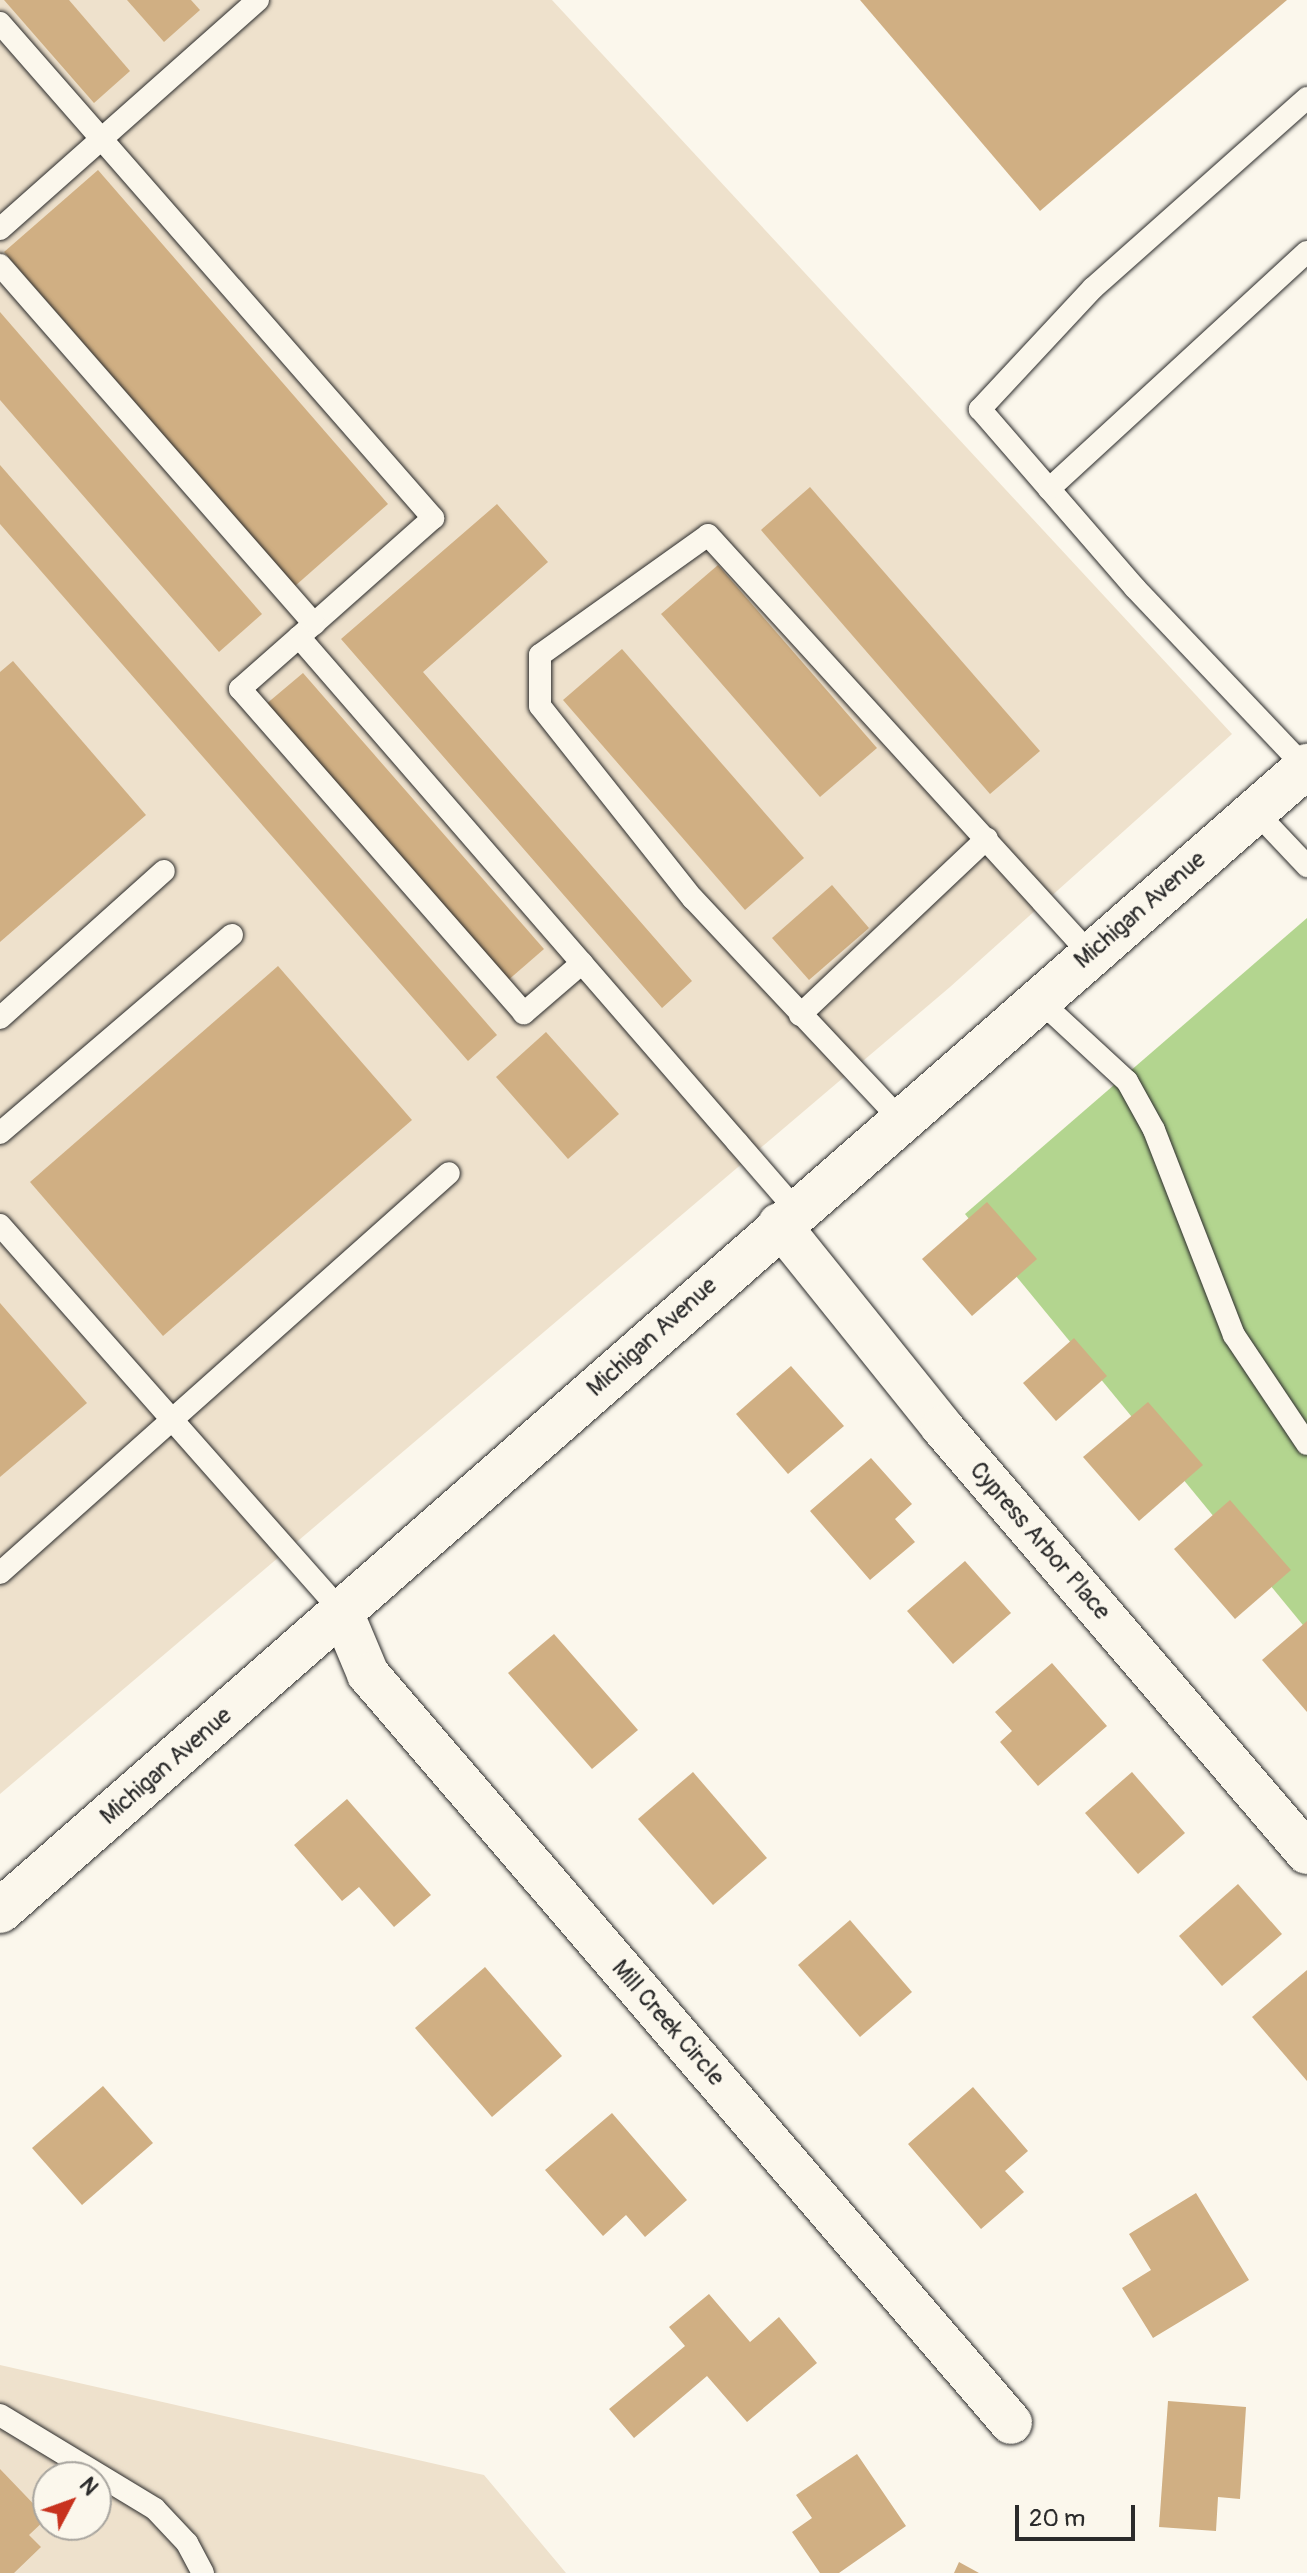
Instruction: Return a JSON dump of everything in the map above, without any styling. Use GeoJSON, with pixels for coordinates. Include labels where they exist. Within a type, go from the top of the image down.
{"type":"FeatureCollection","features":[{"type":"Feature","properties":{"kind":"main road","name":"Michigan Avenue"},"geometry":{"type":"LineString","coordinates":[[0,1911],[899,1118],[1306,768]]}},
{"type":"Feature","properties":{"kind":"street","name":"Cypress Arbor Place"},"geometry":{"type":"LineString","coordinates":[[788,1217],[942,1427],[1307,1853]]}},
{"type":"Feature","properties":{"kind":"street","name":"Mill Creek Circle"},"geometry":{"type":"LineString","coordinates":[[342,1612],[368,1674],[1011,2423]]}},
{"type":"Feature","properties":{"kind":"lane"},"geometry":{"type":"LineString","coordinates":[[0,229],[103,141],[258,0]]}},
{"type":"Feature","properties":{"kind":"lane"},"geometry":{"type":"LineString","coordinates":[[0,23],[433,518],[240,689],[524,1013],[582,963]]}},
{"type":"Feature","properties":{"kind":"lane"},"geometry":{"type":"LineString","coordinates":[[1306,768],[1049,489],[980,409],[1093,288],[1307,98]]}},
{"type":"Feature","properties":{"kind":"lane"},"geometry":{"type":"LineString","coordinates":[[1049,489],[1307,252]]}},
{"type":"Feature","properties":{"kind":"lane"},"geometry":{"type":"LineString","coordinates":[[0,265],[582,963],[788,1217]]}},
{"type":"Feature","properties":{"kind":"lane"},"geometry":{"type":"LineString","coordinates":[[899,1118],[693,899],[540,706],[540,655],[708,535],[1090,954]]}},
{"type":"Feature","properties":{"kind":"lane"},"geometry":{"type":"LineString","coordinates":[[1255,811],[1307,866]]}},
{"type":"Feature","properties":{"kind":"lane"},"geometry":{"type":"LineString","coordinates":[[800,1015],[987,838]]}},
{"type":"Feature","properties":{"kind":"lane"},"geometry":{"type":"LineString","coordinates":[[0,1018],[164,871]]}},
{"type":"Feature","properties":{"kind":"lane"},"geometry":{"type":"LineString","coordinates":[[0,1133],[232,935]]}},
{"type":"Feature","properties":{"kind":"lane"},"geometry":{"type":"LineString","coordinates":[[1038,999],[1127,1081],[1154,1130],[1234,1335],[1307,1444]]}},
{"type":"Feature","properties":{"kind":"lane"},"geometry":{"type":"LineString","coordinates":[[0,1573],[449,1173]]}},
{"type":"Feature","properties":{"kind":"lane"},"geometry":{"type":"LineString","coordinates":[[0,1225],[170,1422],[342,1612]]}},
{"type":"Feature","properties":{"kind":"lane"},"geometry":{"type":"LineString","coordinates":[[0,2415],[155,2509],[187,2543],[203,2573]]}},
{"type":"Feature","properties":{"kind":"shaded area"},"geometry":{"type":"Polygon","coordinates":[[[0,0],[552,0],[1232,734],[950,987],[0,1794],[0,0]]]}},
{"type":"Feature","properties":{"kind":"shaded area"},"geometry":{"type":"Polygon","coordinates":[[[0,2365],[484,2475],[566,2573],[0,2573],[0,2365]]]}},
{"type":"Feature","properties":{"kind":"green space"},"geometry":{"type":"Polygon","coordinates":[[[1307,918],[1307,1630],[965,1214],[1307,918]]]}},
{"type":"Feature","properties":{"kind":"building"},"geometry":{"type":"Polygon","coordinates":[[[4,0],[69,0],[130,71],[94,103],[4,0]]]}},
{"type":"Feature","properties":{"kind":"building"},"geometry":{"type":"Polygon","coordinates":[[[127,0],[191,0],[200,10],[164,42],[127,0]]]}},
{"type":"Feature","properties":{"kind":"building"},"geometry":{"type":"Polygon","coordinates":[[[860,0],[1287,0],[1040,211],[860,0]]]}},
{"type":"Feature","properties":{"kind":"building"},"geometry":{"type":"Polygon","coordinates":[[[98,170],[388,504],[295,586],[4,252],[98,170]]]}},
{"type":"Feature","properties":{"kind":"building"},"geometry":{"type":"Polygon","coordinates":[[[0,312],[262,614],[219,652],[0,400],[0,312]]]}},
{"type":"Feature","properties":{"kind":"building"},"geometry":{"type":"Polygon","coordinates":[[[0,465],[497,1035],[468,1061],[0,524],[0,465]]]}},
{"type":"Feature","properties":{"kind":"building"},"geometry":{"type":"Polygon","coordinates":[[[810,487],[1040,751],[990,794],[761,530],[810,487]]]}},
{"type":"Feature","properties":{"kind":"building"},"geometry":{"type":"Polygon","coordinates":[[[497,504],[548,562],[423,672],[692,981],[662,1008],[341,639],[497,504]]]}},
{"type":"Feature","properties":{"kind":"building"},"geometry":{"type":"Polygon","coordinates":[[[718,565],[877,748],[820,797],[661,614],[718,565]]]}},
{"type":"Feature","properties":{"kind":"building"},"geometry":{"type":"Polygon","coordinates":[[[622,649],[804,858],[745,910],[563,700],[622,649]]]}},
{"type":"Feature","properties":{"kind":"building"},"geometry":{"type":"Polygon","coordinates":[[[13,661],[146,815],[0,942],[0,672],[13,661]]]}},
{"type":"Feature","properties":{"kind":"building"},"geometry":{"type":"Polygon","coordinates":[[[303,673],[544,949],[506,982],[265,705],[303,673]]]}},
{"type":"Feature","properties":{"kind":"building"},"geometry":{"type":"Polygon","coordinates":[[[832,885],[869,928],[809,980],[772,938],[832,885]]]}},
{"type":"Feature","properties":{"kind":"building"},"geometry":{"type":"Polygon","coordinates":[[[278,966],[412,1120],[163,1336],[30,1182],[278,966]]]}},
{"type":"Feature","properties":{"kind":"building"},"geometry":{"type":"Polygon","coordinates":[[[546,1032],[619,1114],[568,1159],[496,1077],[546,1032]]]}},
{"type":"Feature","properties":{"kind":"building"},"geometry":{"type":"Polygon","coordinates":[[[987,1202],[1037,1259],[972,1316],[922,1259],[987,1202]]]}},
{"type":"Feature","properties":{"kind":"building"},"geometry":{"type":"Polygon","coordinates":[[[0,1303],[87,1403],[0,1477],[0,1303]]]}},
{"type":"Feature","properties":{"kind":"building"},"geometry":{"type":"Polygon","coordinates":[[[1074,1338],[1107,1376],[1056,1421],[1023,1383],[1074,1338]]]}},
{"type":"Feature","properties":{"kind":"building"},"geometry":{"type":"Polygon","coordinates":[[[791,1366],[844,1426],[788,1474],[736,1414],[791,1366]]]}},
{"type":"Feature","properties":{"kind":"building"},"geometry":{"type":"Polygon","coordinates":[[[1148,1402],[1203,1465],[1139,1521],[1083,1457],[1148,1402]]]}},
{"type":"Feature","properties":{"kind":"building"},"geometry":{"type":"Polygon","coordinates":[[[871,1458],[912,1504],[895,1519],[915,1542],[870,1580],[810,1511],[871,1458]]]}},
{"type":"Feature","properties":{"kind":"building"},"geometry":{"type":"Polygon","coordinates":[[[1230,1500],[1291,1570],[1235,1619],[1174,1549],[1230,1500]]]}},
{"type":"Feature","properties":{"kind":"building"},"geometry":{"type":"Polygon","coordinates":[[[965,1561],[1011,1613],[953,1664],[907,1611],[965,1561]]]}},
{"type":"Feature","properties":{"kind":"building"},"geometry":{"type":"Polygon","coordinates":[[[1307,1621],[1307,1712],[1262,1660],[1307,1621]]]}},
{"type":"Feature","properties":{"kind":"building"},"geometry":{"type":"Polygon","coordinates":[[[554,1634],[638,1730],[592,1769],[508,1673],[554,1634]]]}},
{"type":"Feature","properties":{"kind":"building"},"geometry":{"type":"Polygon","coordinates":[[[1052,1663],[1107,1726],[1038,1786],[1000,1742],[1012,1731],[995,1712],[1052,1663]]]}},
{"type":"Feature","properties":{"kind":"building"},"geometry":{"type":"Polygon","coordinates":[[[693,1772],[767,1858],[713,1905],[638,1819],[693,1772]]]}},
{"type":"Feature","properties":{"kind":"building"},"geometry":{"type":"Polygon","coordinates":[[[1132,1772],[1185,1833],[1138,1874],[1085,1813],[1132,1772]]]}},
{"type":"Feature","properties":{"kind":"building"},"geometry":{"type":"Polygon","coordinates":[[[347,1799],[431,1895],[394,1927],[359,1887],[342,1901],[294,1845],[347,1799]]]}},
{"type":"Feature","properties":{"kind":"building"},"geometry":{"type":"Polygon","coordinates":[[[1238,1884],[1282,1934],[1222,1986],[1179,1936],[1238,1884]]]}},
{"type":"Feature","properties":{"kind":"building"},"geometry":{"type":"Polygon","coordinates":[[[850,1920],[912,1992],[860,2037],[798,1965],[850,1920]]]}},
{"type":"Feature","properties":{"kind":"building"},"geometry":{"type":"Polygon","coordinates":[[[485,1967],[562,2056],[492,2117],[415,2028],[485,1967]]]}},
{"type":"Feature","properties":{"kind":"building"},"geometry":{"type":"Polygon","coordinates":[[[1307,1970],[1307,2081],[1252,2017],[1307,1970]]]}},
{"type":"Feature","properties":{"kind":"building"},"geometry":{"type":"Polygon","coordinates":[[[103,2086],[153,2143],[82,2205],[32,2148],[103,2086]]]}},
{"type":"Feature","properties":{"kind":"building"},"geometry":{"type":"Polygon","coordinates":[[[973,2087],[1028,2151],[1005,2171],[1024,2192],[981,2229],[908,2144],[973,2087]]]}},
{"type":"Feature","properties":{"kind":"building"},"geometry":{"type":"Polygon","coordinates":[[[612,2113],[687,2200],[645,2237],[626,2215],[603,2236],[545,2170],[612,2113]]]}},
{"type":"Feature","properties":{"kind":"building"},"geometry":{"type":"Polygon","coordinates":[[[1196,2193],[1249,2280],[1153,2338],[1122,2288],[1151,2270],[1129,2234],[1196,2193]]]}},
{"type":"Feature","properties":{"kind":"building"},"geometry":{"type":"Polygon","coordinates":[[[709,2294],[750,2342],[779,2317],[817,2363],[747,2422],[707,2376],[634,2438],[609,2409],[685,2346],[669,2327],[709,2294]]]}},
{"type":"Feature","properties":{"kind":"building"},"geometry":{"type":"Polygon","coordinates":[[[1168,2401],[1246,2407],[1240,2499],[1218,2497],[1216,2531],[1159,2527],[1168,2401]]]}},
{"type":"Feature","properties":{"kind":"building"},"geometry":{"type":"Polygon","coordinates":[[[857,2454],[906,2526],[839,2573],[820,2573],[792,2532],[812,2518],[796,2495],[857,2454]]]}},
{"type":"Feature","properties":{"kind":"building"},"geometry":{"type":"Polygon","coordinates":[[[0,2469],[32,2502],[32,2532],[29,2535],[41,2547],[14,2573],[0,2573],[0,2469]]]}},
{"type":"Feature","properties":{"kind":"building"},"geometry":{"type":"Polygon","coordinates":[[[959,2562],[979,2573],[954,2573],[959,2562]]]}}]}
